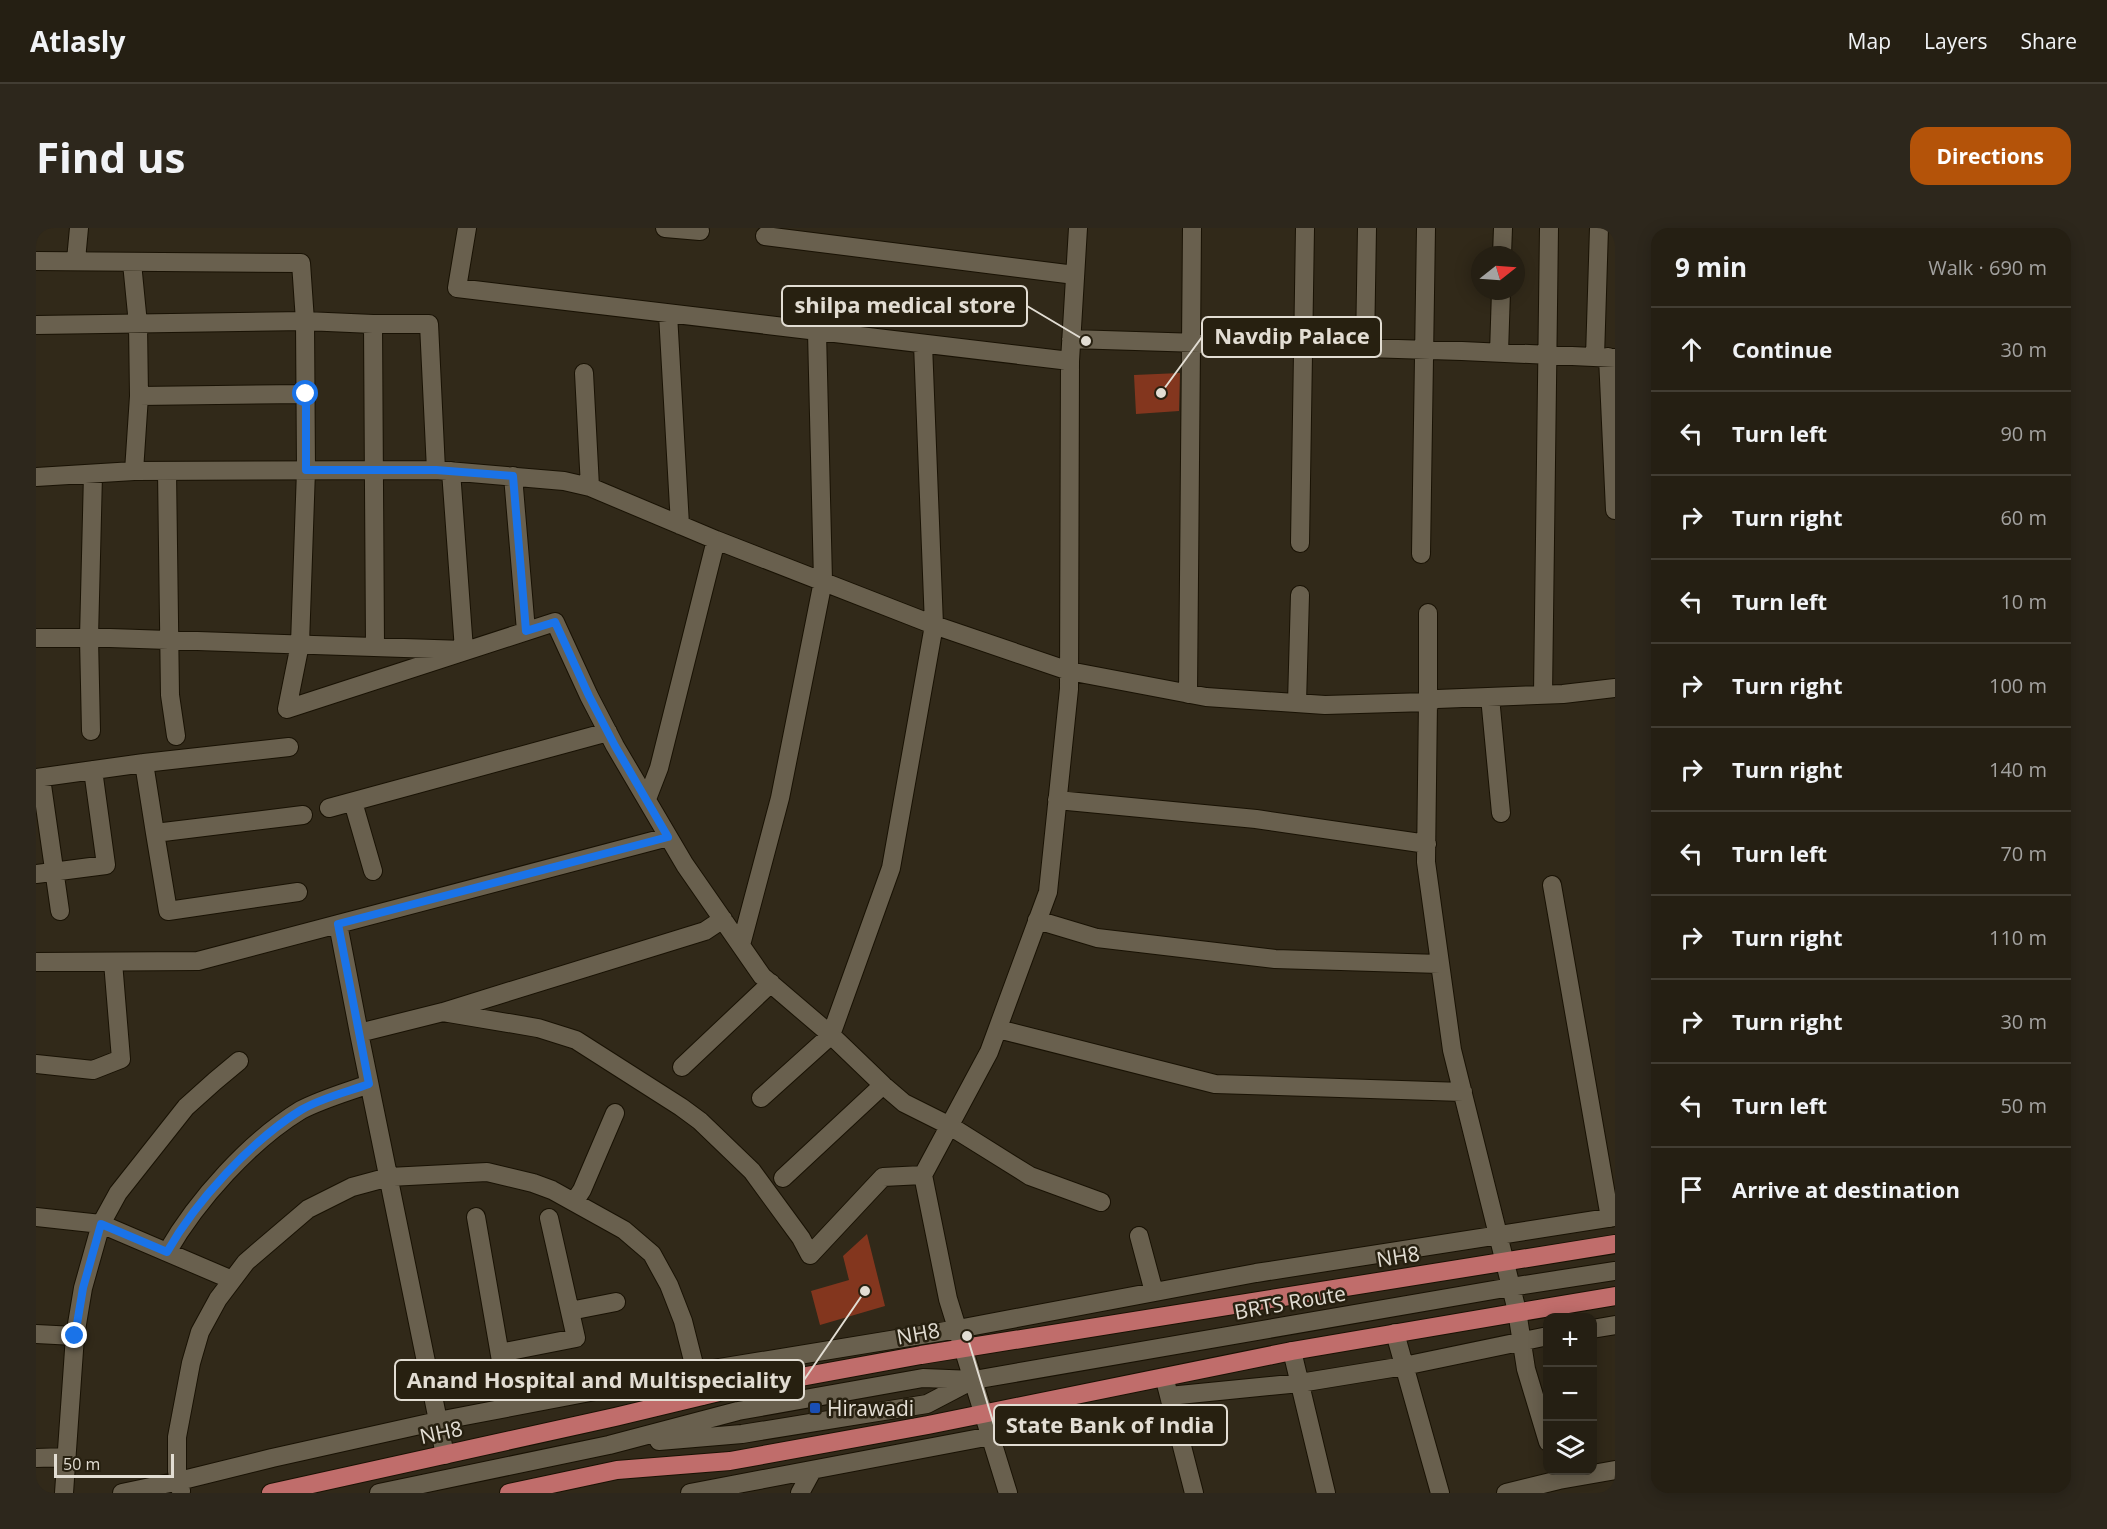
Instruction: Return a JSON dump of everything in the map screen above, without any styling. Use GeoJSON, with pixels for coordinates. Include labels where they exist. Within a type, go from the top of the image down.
{"type":"FeatureCollection","features":[{"type":"Feature","properties":{"kind":"main road","name":"NH8"},"geometry":{"type":"LineString","coordinates":[[271,1493],[702,1396],[964,1348],[1615,1244]]}},
{"type":"Feature","properties":{"kind":"main road"},"geometry":{"type":"LineString","coordinates":[[509,1493],[617,1470],[730,1461],[1292,1351],[1615,1296]]}},
{"type":"Feature","properties":{"kind":"street"},"geometry":{"type":"LineString","coordinates":[[76,261],[79,228]]}},
{"type":"Feature","properties":{"kind":"street"},"geometry":{"type":"LineString","coordinates":[[467,228],[458,288],[1070,361]]}},
{"type":"Feature","properties":{"kind":"street"},"geometry":{"type":"LineString","coordinates":[[665,228],[700,231]]}},
{"type":"Feature","properties":{"kind":"street"},"geometry":{"type":"LineString","coordinates":[[1008,1493],[948,1299],[923,1175],[989,1052],[1048,892],[1069,689],[1070,361],[1078,228]]}},
{"type":"Feature","properties":{"kind":"street"},"geometry":{"type":"LineString","coordinates":[[1188,694],[1192,228]]}},
{"type":"Feature","properties":{"kind":"street"},"geometry":{"type":"LineString","coordinates":[[1300,543],[1305,228]]}},
{"type":"Feature","properties":{"kind":"street"},"geometry":{"type":"LineString","coordinates":[[1365,348],[1367,228]]}},
{"type":"Feature","properties":{"kind":"street"},"geometry":{"type":"LineString","coordinates":[[1421,555],[1426,228]]}},
{"type":"Feature","properties":{"kind":"street"},"geometry":{"type":"LineString","coordinates":[[1502,246],[1503,228]]}},
{"type":"Feature","properties":{"kind":"street"},"geometry":{"type":"LineString","coordinates":[[1543,695],[1549,228]]}},
{"type":"Feature","properties":{"kind":"street"},"geometry":{"type":"LineString","coordinates":[[1599,228],[1615,510]]}},
{"type":"Feature","properties":{"kind":"street"},"geometry":{"type":"LineString","coordinates":[[765,236],[1075,275]]}},
{"type":"Feature","properties":{"kind":"street"},"geometry":{"type":"LineString","coordinates":[[36,261],[301,263],[305,321],[306,470],[300,644],[287,710],[555,622],[608,732],[668,837],[762,976],[831,1035],[904,1103],[950,1125],[1030,1176],[1101,1202]]}},
{"type":"Feature","properties":{"kind":"street"},"geometry":{"type":"LineString","coordinates":[[132,262],[138,324],[139,396],[134,471]]}},
{"type":"Feature","properties":{"kind":"street"},"geometry":{"type":"LineString","coordinates":[[1499,352],[1501,300]]}},
{"type":"Feature","properties":{"kind":"street"},"geometry":{"type":"LineString","coordinates":[[668,314],[680,525]]}},
{"type":"Feature","properties":{"kind":"street"},"geometry":{"type":"LineString","coordinates":[[36,325],[305,321],[429,324],[464,650]]}},
{"type":"Feature","properties":{"kind":"street"},"geometry":{"type":"LineString","coordinates":[[373,324],[375,647]]}},
{"type":"Feature","properties":{"kind":"street"},"geometry":{"type":"LineString","coordinates":[[741,945],[780,798],[823,581],[817,332]]}},
{"type":"Feature","properties":{"kind":"street"},"geometry":{"type":"LineString","coordinates":[[1071,339],[1606,357]]}},
{"type":"Feature","properties":{"kind":"street"},"geometry":{"type":"LineString","coordinates":[[761,1098],[831,1035],[891,868],[934,625],[923,344]]}},
{"type":"Feature","properties":{"kind":"street"},"geometry":{"type":"LineString","coordinates":[[584,373],[590,487]]}},
{"type":"Feature","properties":{"kind":"street"},"geometry":{"type":"LineString","coordinates":[[139,396],[306,394]]}},
{"type":"Feature","properties":{"kind":"street"},"geometry":{"type":"LineString","coordinates":[[36,477],[134,471],[373,470],[443,471],[564,481],[590,487],[716,540],[934,625],[1069,671],[1206,698],[1325,705],[1428,702],[1437,699],[1543,695],[1615,688]]}},
{"type":"Feature","properties":{"kind":"street"},"geometry":{"type":"LineString","coordinates":[[167,471],[170,695],[176,736]]}},
{"type":"Feature","properties":{"kind":"street"},"geometry":{"type":"LineString","coordinates":[[91,731],[89,638],[93,474]]}},
{"type":"Feature","properties":{"kind":"street"},"geometry":{"type":"LineString","coordinates":[[513,476],[526,631]]}},
{"type":"Feature","properties":{"kind":"street"},"geometry":{"type":"LineString","coordinates":[[646,799],[659,768],[716,540]]}},
{"type":"Feature","properties":{"kind":"street"},"geometry":{"type":"LineString","coordinates":[[1297,704],[1300,595]]}},
{"type":"Feature","properties":{"kind":"street"},"geometry":{"type":"LineString","coordinates":[[1428,613],[1426,862],[1452,1050],[1517,1311],[1526,1369],[1543,1425]]}},
{"type":"Feature","properties":{"kind":"street"},"geometry":{"type":"LineString","coordinates":[[36,638],[464,650]]}},
{"type":"Feature","properties":{"kind":"street"},"geometry":{"type":"LineString","coordinates":[[1490,697],[1501,813]]}},
{"type":"Feature","properties":{"kind":"street"},"geometry":{"type":"LineString","coordinates":[[329,808],[608,732]]}},
{"type":"Feature","properties":{"kind":"street"},"geometry":{"type":"LineString","coordinates":[[60,911],[39,778],[144,763],[289,747]]}},
{"type":"Feature","properties":{"kind":"street"},"geometry":{"type":"LineString","coordinates":[[144,763],[168,911],[298,892]]}},
{"type":"Feature","properties":{"kind":"street"},"geometry":{"type":"LineString","coordinates":[[36,874],[106,865],[93,770]]}},
{"type":"Feature","properties":{"kind":"street"},"geometry":{"type":"LineString","coordinates":[[1057,800],[1256,819],[1427,844]]}},
{"type":"Feature","properties":{"kind":"street"},"geometry":{"type":"LineString","coordinates":[[353,802],[373,871]]}},
{"type":"Feature","properties":{"kind":"street"},"geometry":{"type":"LineString","coordinates":[[155,833],[303,814]]}},
{"type":"Feature","properties":{"kind":"street"},"geometry":{"type":"LineString","coordinates":[[36,962],[198,962],[668,837]]}},
{"type":"Feature","properties":{"kind":"street"},"geometry":{"type":"LineString","coordinates":[[122,1493],[181,1487],[272,1458],[438,1421],[695,1372],[958,1329],[1256,1273],[1612,1217],[1552,885]]}},
{"type":"Feature","properties":{"kind":"street"},"geometry":{"type":"LineString","coordinates":[[359,1033],[443,1011],[705,931],[723,919]]}},
{"type":"Feature","properties":{"kind":"street"},"geometry":{"type":"LineString","coordinates":[[1037,920],[1098,938],[1275,959],[1440,964]]}},
{"type":"Feature","properties":{"kind":"street"},"geometry":{"type":"LineString","coordinates":[[338,924],[445,1455]]}},
{"type":"Feature","properties":{"kind":"street"},"geometry":{"type":"LineString","coordinates":[[36,1064],[93,1070],[121,1059],[113,962]]}},
{"type":"Feature","properties":{"kind":"street"},"geometry":{"type":"LineString","coordinates":[[682,1067],[771,983]]}},
{"type":"Feature","properties":{"kind":"street"},"geometry":{"type":"LineString","coordinates":[[443,1011],[538,1028],[576,1040],[681,1107],[700,1120],[752,1171],[801,1238],[810,1255],[883,1177],[923,1175]]}},
{"type":"Feature","properties":{"kind":"street"},"geometry":{"type":"LineString","coordinates":[[998,1029],[1215,1084],[1463,1092]]}},
{"type":"Feature","properties":{"kind":"street"},"geometry":{"type":"LineString","coordinates":[[64,1493],[75,1336],[83,1288],[101,1224],[117,1194],[186,1107],[239,1061]]}},
{"type":"Feature","properties":{"kind":"street"},"geometry":{"type":"LineString","coordinates":[[167,1252],[204,1199],[261,1138],[303,1109],[369,1084]]}},
{"type":"Feature","properties":{"kind":"street"},"geometry":{"type":"LineString","coordinates":[[783,1178],[883,1085]]}},
{"type":"Feature","properties":{"kind":"street"},"geometry":{"type":"LineString","coordinates":[[574,1202],[582,1190],[615,1113]]}},
{"type":"Feature","properties":{"kind":"street"},"geometry":{"type":"LineString","coordinates":[[181,1487],[177,1471],[177,1437],[190,1363],[200,1332],[218,1299],[246,1262],[308,1209],[352,1187],[389,1176],[487,1172],[533,1183],[574,1202],[624,1230],[652,1254],[669,1286],[682,1321],[702,1396]]}},
{"type":"Feature","properties":{"kind":"street"},"geometry":{"type":"LineString","coordinates":[[36,1217],[101,1224],[232,1280]]}},
{"type":"Feature","properties":{"kind":"street"},"geometry":{"type":"LineString","coordinates":[[476,1217],[509,1407]]}},
{"type":"Feature","properties":{"kind":"street"},"geometry":{"type":"LineString","coordinates":[[500,1353],[576,1338],[549,1218]]}},
{"type":"Feature","properties":{"kind":"street"},"geometry":{"type":"LineString","coordinates":[[1139,1236],[1154,1292]]}},
{"type":"Feature","properties":{"kind":"street","name":"BRTS Route"},"geometry":{"type":"LineString","coordinates":[[974,1380],[1615,1271]]}},
{"type":"Feature","properties":{"kind":"street"},"geometry":{"type":"LineString","coordinates":[[570,1311],[616,1302]]}},
{"type":"Feature","properties":{"kind":"street"},"geometry":{"type":"LineString","coordinates":[[1597,1328],[1615,1325]]}},
{"type":"Feature","properties":{"kind":"street"},"geometry":{"type":"LineString","coordinates":[[1395,1332],[1440,1493]]}},
{"type":"Feature","properties":{"kind":"street"},"geometry":{"type":"LineString","coordinates":[[36,1334],[75,1336]]}},
{"type":"Feature","properties":{"kind":"street"},"geometry":{"type":"LineString","coordinates":[[1169,1396],[1300,1383],[1404,1366],[1543,1337]]}},
{"type":"Feature","properties":{"kind":"street"},"geometry":{"type":"LineString","coordinates":[[1292,1351],[1326,1493]]}},
{"type":"Feature","properties":{"kind":"street"},"geometry":{"type":"LineString","coordinates":[[1164,1377],[1194,1493]]}},
{"type":"Feature","properties":{"kind":"street"},"geometry":{"type":"LineString","coordinates":[[379,1493],[609,1445],[750,1409],[923,1378],[974,1380]]}},
{"type":"Feature","properties":{"kind":"street"},"geometry":{"type":"LineString","coordinates":[[609,1445],[742,1434],[927,1404],[974,1380]]}},
{"type":"Feature","properties":{"kind":"street"},"geometry":{"type":"LineString","coordinates":[[690,1493],[991,1436]]}},
{"type":"Feature","properties":{"kind":"street"},"geometry":{"type":"LineString","coordinates":[[36,1458],[66,1457]]}},
{"type":"Feature","properties":{"kind":"street"},"geometry":{"type":"LineString","coordinates":[[1506,1493],[1615,1470]]}},
{"type":"Feature","properties":{"kind":"street"},"geometry":{"type":"LineString","coordinates":[[800,1493],[812,1471]]}},
{"type":"Feature","properties":{"kind":"building"},"geometry":{"type":"Polygon","coordinates":[[[1180,373],[1179,411],[1136,414],[1134,375],[1180,373]]]}},
{"type":"Feature","properties":{"kind":"building"},"geometry":{"type":"Polygon","coordinates":[[[867,1234],[885,1306],[820,1325],[811,1291],[849,1280],[843,1256],[867,1234]]]}},
{"type":"Feature","properties":{"kind":"place","name":"shilpa medical store"},"geometry":{"type":"Point","coordinates":[1086,341]}},
{"type":"Feature","properties":{"kind":"place","name":"Navdip Palace"},"geometry":{"type":"Point","coordinates":[1161,393]}},
{"type":"Feature","properties":{"kind":"place","name":"Anand Hospital and Multispeciality"},"geometry":{"type":"Point","coordinates":[865,1291]}},
{"type":"Feature","properties":{"kind":"place","name":"State Bank of India"},"geometry":{"type":"Point","coordinates":[967,1336]}},
{"type":"Feature","properties":{"kind":"place","name":"Hirawadi"},"geometry":{"type":"Point","coordinates":[815,1408]}},
{"type":"Feature","properties":{"kind":"route"},"geometry":{"type":"LineString","coordinates":[[75,1336],[83,1288],[101,1224],[167,1252],[204,1199],[261,1138],[303,1109],[369,1084],[338,924],[668,837],[615,746],[555,622],[526,631],[513,476],[436,470],[306,470],[306,394]]}}]}
